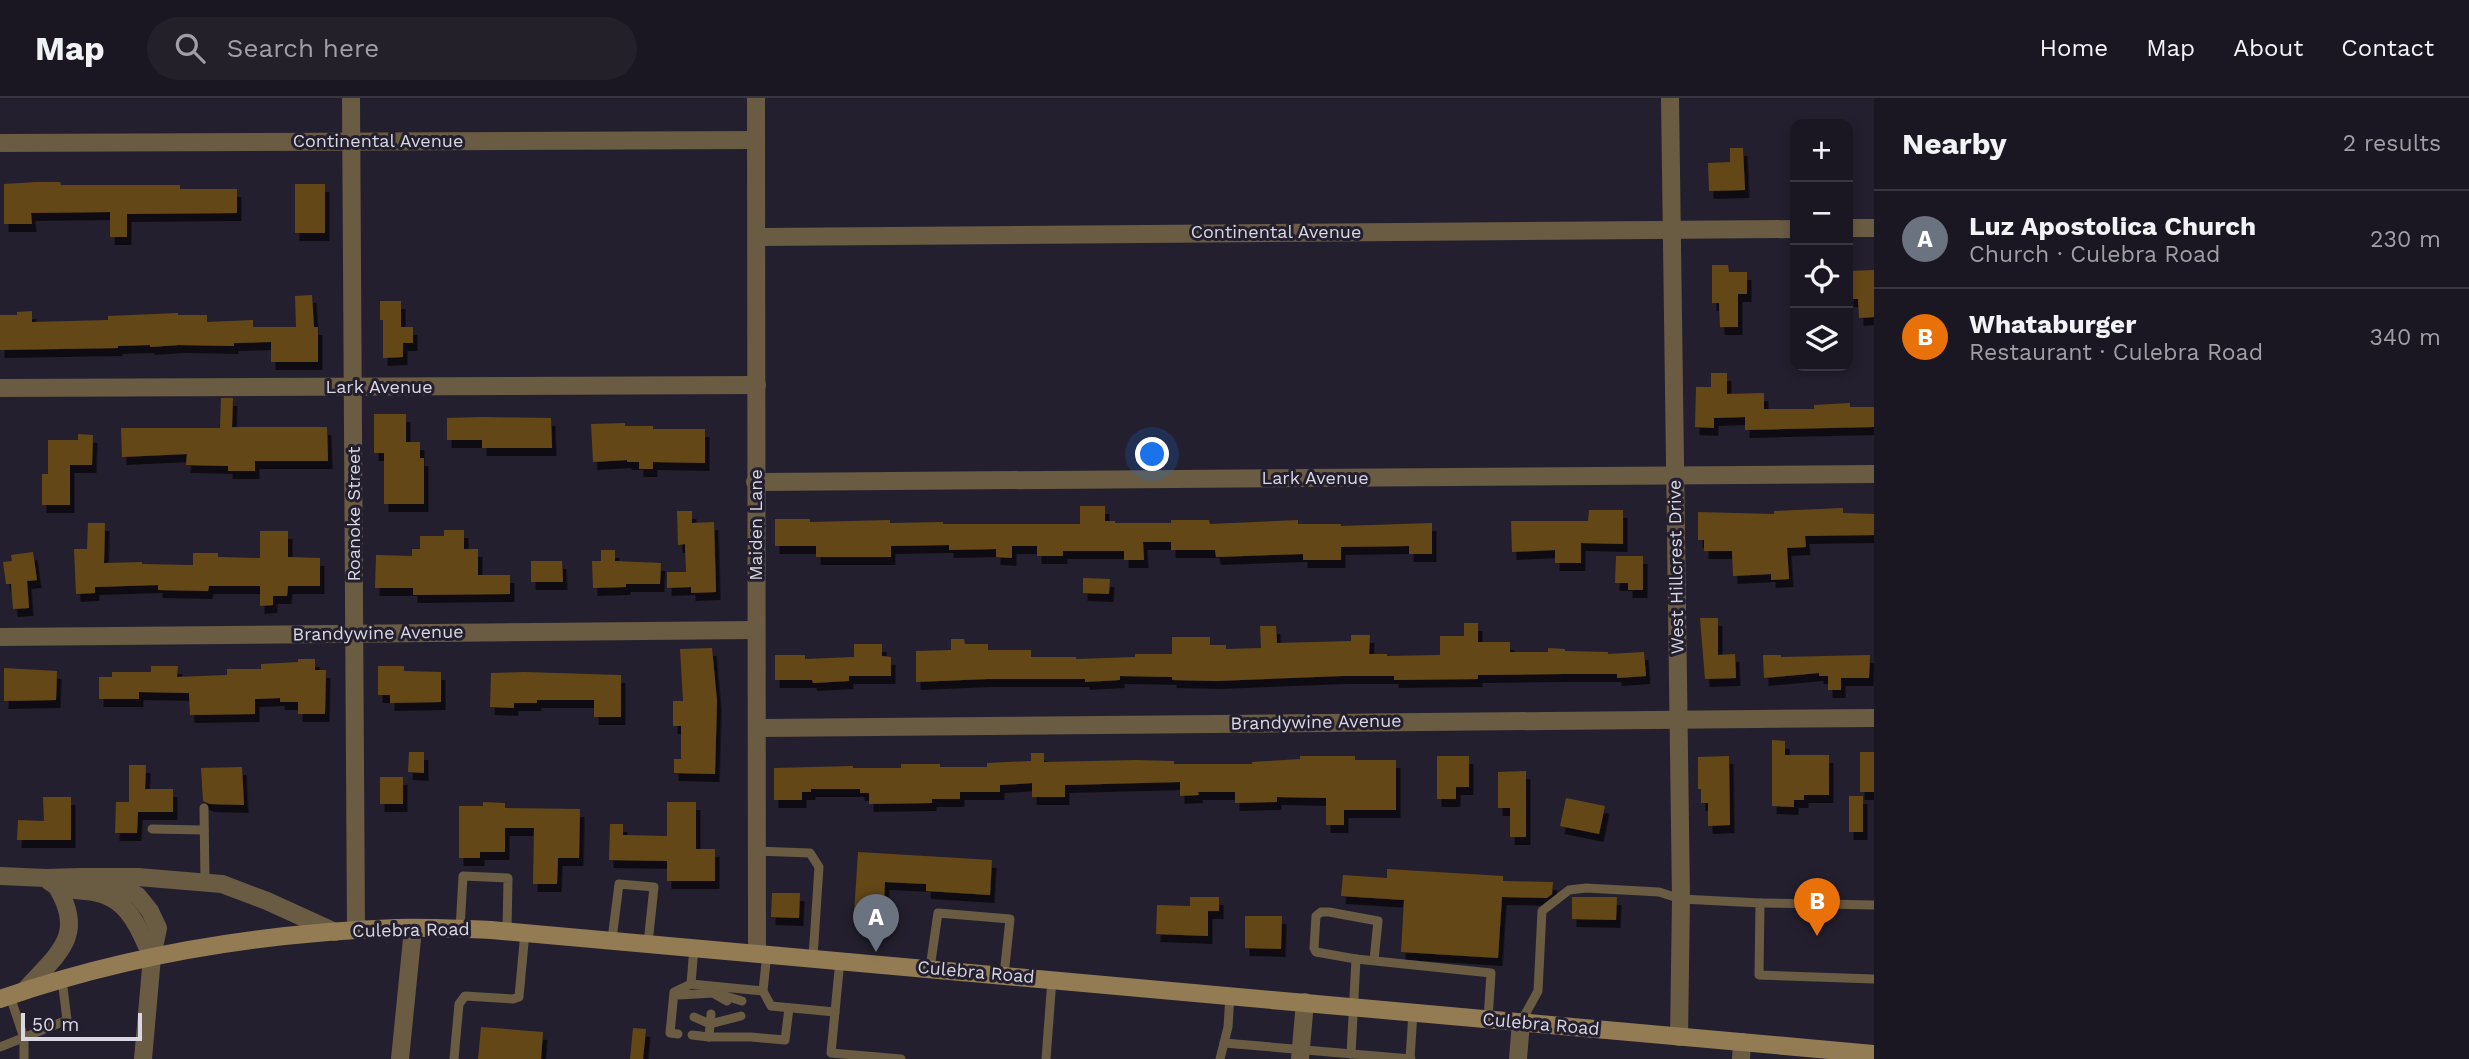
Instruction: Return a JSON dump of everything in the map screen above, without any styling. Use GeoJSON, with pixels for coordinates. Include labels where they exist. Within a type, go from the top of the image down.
{"type":"FeatureCollection","features":[{"type":"Feature","properties":{"kind":"main road","name":"Culebra Road"},"geometry":{"type":"LineString","coordinates":[[12,995],[62,979],[152,957],[226,945],[356,930],[460,929],[694,946],[1354,1006],[1679,1037],[1742,1051],[1874,1054]]}},
{"type":"Feature","properties":{"kind":"street","name":"Roanoke Street"},"geometry":{"type":"LineString","coordinates":[[351,98],[356,930]]}},
{"type":"Feature","properties":{"kind":"street","name":"Maiden Lane"},"geometry":{"type":"LineString","coordinates":[[756,98],[757,851],[762,953]]}},
{"type":"Feature","properties":{"kind":"street","name":"West Hillcrest Drive"},"geometry":{"type":"LineString","coordinates":[[1670,98],[1681,899],[1679,1037]]}},
{"type":"Feature","properties":{"kind":"street","name":"Continental Avenue"},"geometry":{"type":"LineString","coordinates":[[0,143],[757,140]]}},
{"type":"Feature","properties":{"kind":"street"},"geometry":{"type":"LineString","coordinates":[[1853,228],[1874,228]]}},
{"type":"Feature","properties":{"kind":"street","name":"Continental Avenue"},"geometry":{"type":"LineString","coordinates":[[757,237],[1790,229]]}},
{"type":"Feature","properties":{"kind":"street","name":"Lark Avenue"},"geometry":{"type":"LineString","coordinates":[[0,388],[757,385]]}},
{"type":"Feature","properties":{"kind":"street","name":"Lark Avenue"},"geometry":{"type":"LineString","coordinates":[[755,482],[1874,474]]}},
{"type":"Feature","properties":{"kind":"street","name":"Brandywine Avenue"},"geometry":{"type":"LineString","coordinates":[[0,637],[756,630]]}},
{"type":"Feature","properties":{"kind":"street","name":"Brandywine Avenue"},"geometry":{"type":"LineString","coordinates":[[757,727],[1874,718]]}},
{"type":"Feature","properties":{"kind":"street"},"geometry":{"type":"LineString","coordinates":[[0,876],[94,891],[113,898],[128,910],[152,957]]}},
{"type":"Feature","properties":{"kind":"street"},"geometry":{"type":"LineString","coordinates":[[81,877],[120,885],[138,896],[150,911],[158,928],[152,957],[143,1059]]}},
{"type":"Feature","properties":{"kind":"street"},"geometry":{"type":"LineString","coordinates":[[52,883],[81,877],[138,877],[222,884],[335,932]]}},
{"type":"Feature","properties":{"kind":"street"},"geometry":{"type":"LineString","coordinates":[[12,995],[67,941],[70,921],[66,903],[52,883]]}},
{"type":"Feature","properties":{"kind":"street"},"geometry":{"type":"LineString","coordinates":[[400,1059],[413,929]]}},
{"type":"Feature","properties":{"kind":"street"},"geometry":{"type":"LineString","coordinates":[[1300,1054],[1305,1002]]}},
{"type":"Feature","properties":{"kind":"street"},"geometry":{"type":"LineString","coordinates":[[1518,1059],[1521,1022]]}},
{"type":"Feature","properties":{"kind":"lane"},"geometry":{"type":"LineString","coordinates":[[204,808],[205,883]]}},
{"type":"Feature","properties":{"kind":"lane"},"geometry":{"type":"LineString","coordinates":[[152,829],[204,830]]}},
{"type":"Feature","properties":{"kind":"lane"},"geometry":{"type":"LineString","coordinates":[[757,851],[810,853],[819,867],[813,957]]}},
{"type":"Feature","properties":{"kind":"lane"},"geometry":{"type":"LineString","coordinates":[[454,1059],[458,1004],[466,996],[513,999],[519,997],[516,931],[508,878],[463,876],[460,929]]}},
{"type":"Feature","properties":{"kind":"lane"},"geometry":{"type":"LineString","coordinates":[[612,939],[619,884],[654,887],[648,943]]}},
{"type":"Feature","properties":{"kind":"lane"},"geometry":{"type":"LineString","coordinates":[[1521,1022],[1538,991],[1542,911],[1569,890],[1586,888],[1659,892],[1681,899],[1760,903],[1874,905]]}},
{"type":"Feature","properties":{"kind":"lane"},"geometry":{"type":"LineString","coordinates":[[1760,903],[1759,975],[1874,979]]}},
{"type":"Feature","properties":{"kind":"lane"},"geometry":{"type":"LineString","coordinates":[[1861,904],[1874,911]]}},
{"type":"Feature","properties":{"kind":"lane"},"geometry":{"type":"LineString","coordinates":[[1374,960],[1378,921],[1329,912],[1321,912],[1316,916],[1316,953],[1356,959],[1491,973],[1488,1019]]}},
{"type":"Feature","properties":{"kind":"lane"},"geometry":{"type":"LineString","coordinates":[[930,968],[938,913],[1010,919],[1004,975]]}},
{"type":"Feature","properties":{"kind":"lane"},"geometry":{"type":"LineString","coordinates":[[691,984],[694,946]]}},
{"type":"Feature","properties":{"kind":"lane"},"geometry":{"type":"LineString","coordinates":[[762,953],[763,991],[771,1006],[835,1012]]}},
{"type":"Feature","properties":{"kind":"lane"},"geometry":{"type":"LineString","coordinates":[[1351,1054],[1356,959]]}},
{"type":"Feature","properties":{"kind":"lane"},"geometry":{"type":"LineString","coordinates":[[840,960],[831,1053],[901,1059]]}},
{"type":"Feature","properties":{"kind":"lane"},"geometry":{"type":"LineString","coordinates":[[0,1047],[67,1020],[62,979]]}},
{"type":"Feature","properties":{"kind":"lane"},"geometry":{"type":"LineString","coordinates":[[1046,1059],[1052,979]]}},
{"type":"Feature","properties":{"kind":"lane"},"geometry":{"type":"LineString","coordinates":[[678,1034],[670,1033],[674,992],[691,984],[742,1001]]}},
{"type":"Feature","properties":{"kind":"lane"},"geometry":{"type":"LineString","coordinates":[[679,995],[763,991]]}},
{"type":"Feature","properties":{"kind":"lane"},"geometry":{"type":"LineString","coordinates":[[697,997],[713,993],[727,1001]]}},
{"type":"Feature","properties":{"kind":"lane"},"geometry":{"type":"LineString","coordinates":[[12,995],[24,1038],[24,1059]]}},
{"type":"Feature","properties":{"kind":"lane"},"geometry":{"type":"LineString","coordinates":[[1220,1059],[1230,995]]}},
{"type":"Feature","properties":{"kind":"lane"},"geometry":{"type":"LineString","coordinates":[[692,1035],[785,1040],[789,1008]]}},
{"type":"Feature","properties":{"kind":"lane"},"geometry":{"type":"LineString","coordinates":[[1224,1043],[1300,1054],[1351,1054],[1410,1059],[1413,1012]]}},
{"type":"Feature","properties":{"kind":"lane"},"geometry":{"type":"LineString","coordinates":[[695,1015],[710,1019],[741,1016]]}},
{"type":"Feature","properties":{"kind":"lane"},"geometry":{"type":"LineString","coordinates":[[710,1019],[726,1016]]}},
{"type":"Feature","properties":{"kind":"lane"},"geometry":{"type":"LineString","coordinates":[[709,1037],[710,1019]]}},
{"type":"Feature","properties":{"kind":"building"},"geometry":{"type":"Polygon","coordinates":[[[1730,148],[1743,148],[1745,190],[1709,191],[1708,163],[1730,162],[1730,148]]]}},
{"type":"Feature","properties":{"kind":"building"},"geometry":{"type":"Polygon","coordinates":[[[60,182],[61,185],[180,185],[180,189],[237,189],[237,213],[127,214],[127,237],[110,237],[110,212],[31,213],[32,224],[4,224],[4,184],[60,182]]]}},
{"type":"Feature","properties":{"kind":"building"},"geometry":{"type":"Polygon","coordinates":[[[295,184],[325,184],[325,233],[295,233],[295,184]]]}},
{"type":"Feature","properties":{"kind":"building"},"geometry":{"type":"Polygon","coordinates":[[[1712,265],[1728,265],[1729,272],[1747,272],[1747,294],[1738,294],[1738,327],[1720,327],[1719,303],[1712,303],[1712,265]]]}},
{"type":"Feature","properties":{"kind":"building"},"geometry":{"type":"Polygon","coordinates":[[[1874,270],[1874,317],[1859,318],[1858,299],[1853,299],[1853,271],[1874,270]]]}},
{"type":"Feature","properties":{"kind":"building"},"geometry":{"type":"Polygon","coordinates":[[[312,295],[314,327],[318,327],[318,362],[271,362],[271,342],[234,343],[234,346],[150,345],[0,350],[0,315],[17,315],[17,312],[32,311],[32,322],[108,320],[108,316],[178,313],[207,315],[207,322],[253,320],[253,327],[296,327],[295,296],[312,295]]]}},
{"type":"Feature","properties":{"kind":"building"},"geometry":{"type":"Polygon","coordinates":[[[380,301],[401,301],[401,327],[413,327],[413,343],[403,343],[403,357],[383,358],[380,301]]]}},
{"type":"Feature","properties":{"kind":"building"},"geometry":{"type":"Polygon","coordinates":[[[1711,373],[1727,373],[1727,394],[1764,393],[1764,409],[1814,409],[1814,405],[1850,403],[1850,407],[1874,407],[1874,427],[1745,430],[1745,417],[1714,418],[1714,428],[1695,427],[1696,387],[1711,387],[1711,373]]]}},
{"type":"Feature","properties":{"kind":"building"},"geometry":{"type":"Polygon","coordinates":[[[221,398],[233,398],[232,427],[327,427],[328,461],[255,461],[255,471],[228,471],[228,466],[186,465],[187,454],[122,457],[121,428],[220,428],[221,398]]]}},
{"type":"Feature","properties":{"kind":"building"},"geometry":{"type":"Polygon","coordinates":[[[374,414],[406,414],[406,442],[420,442],[420,458],[424,458],[424,504],[384,504],[384,453],[374,453],[374,414]]]}},
{"type":"Feature","properties":{"kind":"building"},"geometry":{"type":"Polygon","coordinates":[[[447,418],[551,418],[552,448],[482,448],[482,440],[447,440],[447,418]]]}},
{"type":"Feature","properties":{"kind":"building"},"geometry":{"type":"Polygon","coordinates":[[[625,423],[625,426],[653,426],[653,429],[705,429],[705,463],[653,462],[653,469],[639,469],[639,462],[627,460],[593,462],[591,424],[625,423]]]}},
{"type":"Feature","properties":{"kind":"building"},"geometry":{"type":"Polygon","coordinates":[[[78,434],[93,435],[92,465],[70,465],[70,505],[42,505],[42,474],[48,474],[48,440],[78,440],[78,434]]]}},
{"type":"Feature","properties":{"kind":"building"},"geometry":{"type":"Polygon","coordinates":[[[1080,506],[1105,506],[1105,521],[1115,523],[1209,520],[1210,524],[1298,520],[1298,524],[1341,526],[1432,523],[1432,554],[1409,554],[1409,546],[1341,547],[1341,560],[1303,560],[1303,554],[1216,557],[1215,550],[1171,550],[1171,542],[1143,542],[1144,560],[1124,560],[1124,551],[1063,551],[1063,556],[1037,556],[1037,546],[1012,546],[1012,558],[996,557],[996,549],[949,550],[949,545],[891,546],[891,557],[816,557],[816,546],[775,546],[775,519],[810,519],[810,522],[890,520],[890,523],[1080,524],[1080,506]]]}},
{"type":"Feature","properties":{"kind":"building"},"geometry":{"type":"Polygon","coordinates":[[[1843,508],[1843,513],[1874,514],[1874,535],[1805,536],[1806,547],[1787,548],[1789,579],[1771,580],[1771,574],[1733,576],[1732,551],[1704,551],[1704,540],[1698,540],[1698,512],[1774,514],[1774,511],[1843,508]]]}},
{"type":"Feature","properties":{"kind":"building"},"geometry":{"type":"Polygon","coordinates":[[[1589,510],[1623,510],[1623,544],[1581,543],[1581,563],[1555,563],[1555,550],[1512,552],[1511,521],[1588,521],[1589,510]]]}},
{"type":"Feature","properties":{"kind":"building"},"geometry":{"type":"Polygon","coordinates":[[[677,511],[692,511],[692,523],[714,522],[716,592],[691,593],[691,587],[667,588],[667,572],[686,572],[685,544],[678,545],[677,511]]]}},
{"type":"Feature","properties":{"kind":"building"},"geometry":{"type":"Polygon","coordinates":[[[88,523],[105,523],[104,563],[193,565],[193,553],[218,553],[218,557],[260,558],[260,531],[288,531],[288,557],[320,558],[320,586],[288,586],[287,596],[273,596],[273,605],[260,606],[260,586],[209,586],[208,591],[158,590],[158,585],[95,587],[95,593],[76,594],[74,549],[87,549],[88,523]]]}},
{"type":"Feature","properties":{"kind":"building"},"geometry":{"type":"Polygon","coordinates":[[[444,530],[464,530],[464,549],[478,549],[478,575],[510,575],[510,594],[413,595],[413,588],[375,588],[376,555],[412,556],[412,549],[420,549],[420,536],[444,536],[444,530]]]}},
{"type":"Feature","properties":{"kind":"building"},"geometry":{"type":"Polygon","coordinates":[[[601,550],[615,550],[615,561],[661,563],[660,584],[593,588],[592,561],[601,561],[601,550]]]}},
{"type":"Feature","properties":{"kind":"building"},"geometry":{"type":"Polygon","coordinates":[[[33,552],[37,580],[27,581],[29,608],[13,609],[11,584],[6,584],[3,562],[12,561],[11,555],[33,552]]]}},
{"type":"Feature","properties":{"kind":"building"},"geometry":{"type":"Polygon","coordinates":[[[1616,556],[1643,556],[1643,590],[1628,590],[1628,583],[1615,583],[1616,556]]]}},
{"type":"Feature","properties":{"kind":"building"},"geometry":{"type":"Polygon","coordinates":[[[531,561],[562,561],[563,582],[531,582],[531,561]]]}},
{"type":"Feature","properties":{"kind":"building"},"geometry":{"type":"Polygon","coordinates":[[[1083,578],[1110,579],[1109,594],[1083,593],[1083,578]]]}},
{"type":"Feature","properties":{"kind":"building"},"geometry":{"type":"Polygon","coordinates":[[[1700,618],[1718,618],[1718,655],[1735,654],[1736,678],[1705,679],[1700,618]]]}},
{"type":"Feature","properties":{"kind":"building"},"geometry":{"type":"Polygon","coordinates":[[[1464,623],[1478,623],[1478,642],[1510,642],[1510,652],[1548,652],[1548,648],[1608,654],[1644,652],[1646,676],[1617,678],[1617,674],[1478,675],[1478,679],[1394,680],[1394,676],[1342,676],[1217,681],[1120,676],[1120,680],[1085,682],[1085,679],[988,679],[916,682],[916,651],[951,650],[951,639],[964,639],[965,644],[988,644],[988,650],[1031,650],[1031,657],[1135,657],[1135,654],[1172,654],[1172,637],[1210,637],[1210,645],[1226,645],[1226,649],[1261,648],[1260,626],[1276,626],[1277,643],[1351,641],[1351,635],[1370,635],[1369,654],[1440,655],[1440,636],[1464,636],[1464,623]]]}},
{"type":"Feature","properties":{"kind":"building"},"geometry":{"type":"Polygon","coordinates":[[[854,644],[882,644],[882,656],[891,657],[891,676],[849,676],[849,681],[813,683],[812,680],[775,680],[775,655],[805,655],[805,659],[854,657],[854,644]]]}},
{"type":"Feature","properties":{"kind":"building"},"geometry":{"type":"Polygon","coordinates":[[[712,648],[717,701],[715,774],[674,773],[674,759],[681,759],[681,726],[673,726],[673,701],[683,701],[680,649],[712,648]]]}},
{"type":"Feature","properties":{"kind":"building"},"geometry":{"type":"Polygon","coordinates":[[[1763,655],[1870,655],[1869,678],[1841,678],[1841,690],[1828,690],[1828,676],[1819,676],[1819,673],[1764,678],[1763,655]]]}},
{"type":"Feature","properties":{"kind":"building"},"geometry":{"type":"Polygon","coordinates":[[[298,659],[315,659],[315,670],[326,670],[325,714],[298,714],[298,702],[280,702],[280,698],[255,699],[255,714],[190,715],[189,693],[139,692],[139,699],[99,699],[99,677],[112,677],[112,672],[151,672],[151,666],[178,666],[177,677],[227,675],[227,669],[261,669],[261,664],[298,662],[298,659]]]}},
{"type":"Feature","properties":{"kind":"building"},"geometry":{"type":"Polygon","coordinates":[[[378,666],[404,666],[404,671],[441,672],[441,702],[390,703],[390,695],[378,695],[378,666]]]}},
{"type":"Feature","properties":{"kind":"building"},"geometry":{"type":"Polygon","coordinates":[[[4,668],[57,671],[56,700],[4,701],[4,668]]]}},
{"type":"Feature","properties":{"kind":"building"},"geometry":{"type":"Polygon","coordinates":[[[491,673],[621,675],[621,717],[594,717],[594,700],[537,700],[537,703],[514,703],[514,708],[490,707],[491,673]]]}},
{"type":"Feature","properties":{"kind":"building"},"geometry":{"type":"Polygon","coordinates":[[[1772,740],[1785,741],[1785,755],[1829,755],[1829,795],[1804,795],[1804,800],[1794,800],[1794,807],[1772,806],[1772,740]]]}},
{"type":"Feature","properties":{"kind":"building"},"geometry":{"type":"Polygon","coordinates":[[[409,752],[424,752],[424,773],[408,772],[409,752]]]}},
{"type":"Feature","properties":{"kind":"building"},"geometry":{"type":"Polygon","coordinates":[[[1860,752],[1874,752],[1874,792],[1860,792],[1860,752]]]}},
{"type":"Feature","properties":{"kind":"building"},"geometry":{"type":"Polygon","coordinates":[[[1031,753],[1044,753],[1044,762],[1136,760],[1174,761],[1174,764],[1252,764],[1300,759],[1300,756],[1355,756],[1355,760],[1396,760],[1396,810],[1344,810],[1344,825],[1326,825],[1326,798],[1277,797],[1277,802],[1235,803],[1235,792],[1198,792],[1199,795],[1180,796],[1180,782],[1065,785],[1065,797],[1032,797],[1032,783],[1000,785],[1000,792],[960,792],[960,799],[932,799],[932,803],[869,804],[869,793],[860,793],[860,789],[811,789],[811,792],[802,792],[802,800],[774,800],[774,768],[901,768],[901,764],[987,767],[987,763],[1031,761],[1031,753]]]}},
{"type":"Feature","properties":{"kind":"building"},"geometry":{"type":"Polygon","coordinates":[[[1437,756],[1469,756],[1469,787],[1456,787],[1456,799],[1437,799],[1437,756]]]}},
{"type":"Feature","properties":{"kind":"building"},"geometry":{"type":"Polygon","coordinates":[[[1729,756],[1730,825],[1708,826],[1708,803],[1701,803],[1701,789],[1698,789],[1698,757],[1729,756]]]}},
{"type":"Feature","properties":{"kind":"building"},"geometry":{"type":"Polygon","coordinates":[[[129,765],[146,765],[145,789],[173,789],[173,812],[138,812],[137,833],[115,833],[116,802],[129,802],[129,765]]]}},
{"type":"Feature","properties":{"kind":"building"},"geometry":{"type":"Polygon","coordinates":[[[242,767],[244,805],[210,804],[203,801],[201,768],[242,767]]]}},
{"type":"Feature","properties":{"kind":"building"},"geometry":{"type":"Polygon","coordinates":[[[1526,771],[1526,837],[1510,837],[1510,808],[1498,808],[1498,772],[1526,771]]]}},
{"type":"Feature","properties":{"kind":"building"},"geometry":{"type":"Polygon","coordinates":[[[380,777],[403,777],[403,804],[380,804],[380,777]]]}},
{"type":"Feature","properties":{"kind":"building"},"geometry":{"type":"Polygon","coordinates":[[[1849,796],[1863,796],[1863,832],[1849,832],[1849,796]]]}},
{"type":"Feature","properties":{"kind":"building"},"geometry":{"type":"Polygon","coordinates":[[[43,797],[71,797],[71,840],[17,840],[18,820],[44,821],[43,797]]]}},
{"type":"Feature","properties":{"kind":"building"},"geometry":{"type":"Polygon","coordinates":[[[1566,798],[1605,806],[1599,834],[1560,826],[1566,798]]]}},
{"type":"Feature","properties":{"kind":"building"},"geometry":{"type":"Polygon","coordinates":[[[483,802],[505,803],[505,808],[580,809],[579,858],[558,858],[557,884],[533,884],[534,828],[505,828],[505,852],[480,852],[480,858],[459,858],[459,806],[483,806],[483,802]]]}},
{"type":"Feature","properties":{"kind":"building"},"geometry":{"type":"Polygon","coordinates":[[[667,802],[696,802],[696,849],[715,849],[715,881],[667,881],[667,861],[609,860],[610,824],[623,824],[623,835],[667,836],[667,802]]]}},
{"type":"Feature","properties":{"kind":"building"},"geometry":{"type":"Polygon","coordinates":[[[858,852],[992,860],[990,895],[926,891],[926,884],[885,882],[883,916],[854,914],[858,852]]]}},
{"type":"Feature","properties":{"kind":"building"},"geometry":{"type":"Polygon","coordinates":[[[1387,869],[1503,876],[1503,881],[1553,882],[1552,894],[1547,898],[1502,897],[1498,958],[1401,952],[1404,900],[1341,896],[1343,875],[1387,878],[1387,869]]]}},
{"type":"Feature","properties":{"kind":"building"},"geometry":{"type":"Polygon","coordinates":[[[772,893],[800,893],[799,918],[771,917],[772,893]]]}},
{"type":"Feature","properties":{"kind":"building"},"geometry":{"type":"Polygon","coordinates":[[[1190,897],[1219,897],[1219,911],[1208,911],[1208,936],[1156,934],[1157,905],[1190,906],[1190,897]]]}},
{"type":"Feature","properties":{"kind":"building"},"geometry":{"type":"Polygon","coordinates":[[[1572,897],[1617,897],[1616,920],[1572,919],[1572,897]]]}},
{"type":"Feature","properties":{"kind":"building"},"geometry":{"type":"Polygon","coordinates":[[[1245,916],[1282,916],[1281,949],[1245,948],[1245,916]]]}},
{"type":"Feature","properties":{"kind":"building"},"geometry":{"type":"Polygon","coordinates":[[[481,1027],[543,1032],[541,1059],[478,1059],[481,1027]]]}},
{"type":"Feature","properties":{"kind":"building"},"geometry":{"type":"Polygon","coordinates":[[[633,1028],[646,1029],[643,1059],[630,1059],[633,1028]]]}},
{"type":"Feature","properties":{"kind":"place","name":"Whataburger"},"geometry":{"type":"Point","coordinates":[1817,936]}},
{"type":"Feature","properties":{"kind":"place","name":"Luz Apostolica Church"},"geometry":{"type":"Point","coordinates":[876,952]}}]}
